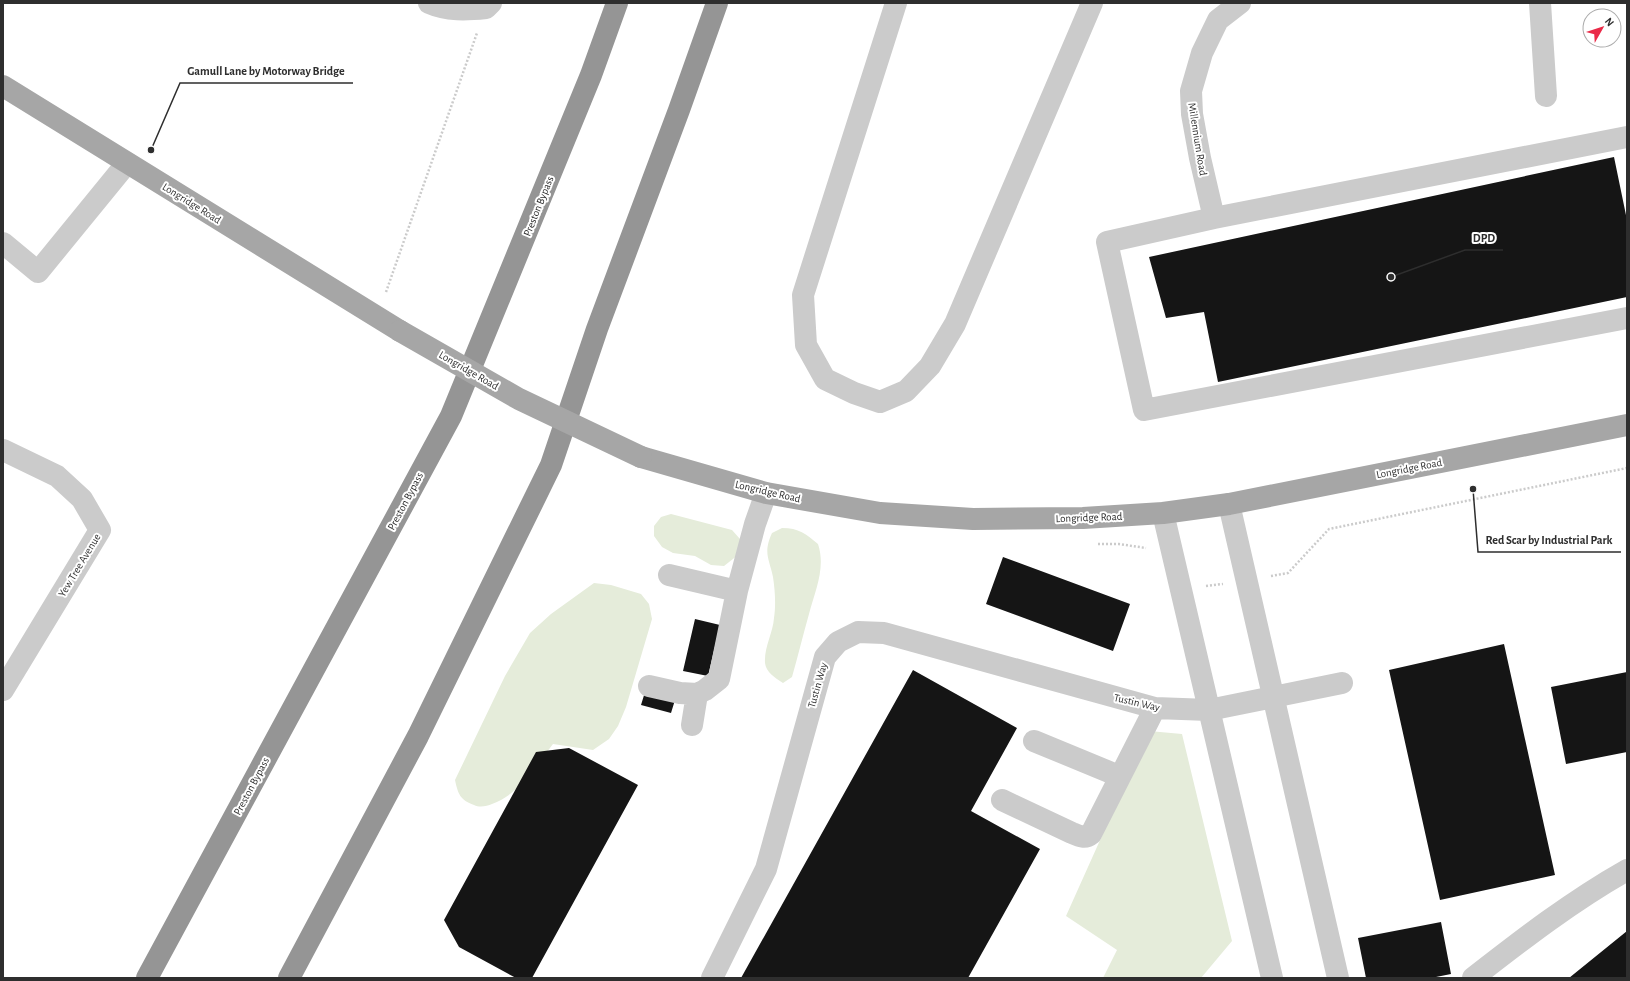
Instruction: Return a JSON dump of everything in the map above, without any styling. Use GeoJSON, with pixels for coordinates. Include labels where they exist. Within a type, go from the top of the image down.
{"type":"FeatureCollection","features":[{"type":"Feature","properties":{"kind":"highway","name":"Preston Bypass"},"geometry":{"type":"LineString","coordinates":[[147,978],[451,416],[591,75],[618,3]]}},
{"type":"Feature","properties":{"kind":"highway"},"geometry":{"type":"LineString","coordinates":[[289,978],[418,736],[551,465],[597,329],[676,118],[717,3]]}},
{"type":"Feature","properties":{"kind":"main road","name":"Longridge Road"},"geometry":{"type":"LineString","coordinates":[[3,86],[377,318],[519,399],[641,457],[766,493],[880,513],[973,519],[1083,518],[1163,513],[1229,504],[1627,425]]}},
{"type":"Feature","properties":{"kind":"street"},"geometry":{"type":"LineString","coordinates":[[429,3],[436,6],[463,10],[488,6]]}},
{"type":"Feature","properties":{"kind":"street"},"geometry":{"type":"LineString","coordinates":[[896,3],[803,295],[806,345],[825,379],[854,393],[880,402],[906,391],[930,366],[955,324],[1092,3]]}},
{"type":"Feature","properties":{"kind":"street","name":"Millennium Road"},"geometry":{"type":"LineString","coordinates":[[1214,218],[1200,158],[1192,114],[1191,91],[1202,53],[1218,20],[1240,3]]}},
{"type":"Feature","properties":{"kind":"street"},"geometry":{"type":"LineString","coordinates":[[1540,3],[1546,96]]}},
{"type":"Feature","properties":{"kind":"street"},"geometry":{"type":"LineString","coordinates":[[1627,137],[1214,218],[1107,242],[1144,410],[1627,318]]}},
{"type":"Feature","properties":{"kind":"street"},"geometry":{"type":"LineString","coordinates":[[3,243],[38,272],[128,164]]}},
{"type":"Feature","properties":{"kind":"street","name":"Yew Tree Avenue"},"geometry":{"type":"LineString","coordinates":[[3,450],[57,476],[82,499],[100,530],[3,690]]}},
{"type":"Feature","properties":{"kind":"street"},"geometry":{"type":"LineString","coordinates":[[649,686],[680,693],[697,694],[705,690],[719,679],[737,591],[755,524],[766,493]]}},
{"type":"Feature","properties":{"kind":"street"},"geometry":{"type":"LineString","coordinates":[[1229,504],[1338,978]]}},
{"type":"Feature","properties":{"kind":"street"},"geometry":{"type":"LineString","coordinates":[[1163,513],[1272,978]]}},
{"type":"Feature","properties":{"kind":"street"},"geometry":{"type":"LineString","coordinates":[[669,575],[737,591]]}},
{"type":"Feature","properties":{"kind":"street","name":"Tustin Way"},"geometry":{"type":"LineString","coordinates":[[712,978],[766,868],[825,657],[838,642],[858,632],[884,633],[1155,708],[1209,710],[1342,683]]}},
{"type":"Feature","properties":{"kind":"street"},"geometry":{"type":"LineString","coordinates":[[692,725],[697,694]]}},
{"type":"Feature","properties":{"kind":"street"},"geometry":{"type":"LineString","coordinates":[[1002,800],[1072,833],[1082,837],[1087,837],[1091,834],[1119,776],[1155,708]]}},
{"type":"Feature","properties":{"kind":"street"},"geometry":{"type":"LineString","coordinates":[[1034,741],[1119,776]]}},
{"type":"Feature","properties":{"kind":"street"},"geometry":{"type":"LineString","coordinates":[[1473,978],[1538,927],[1601,885],[1627,870]]}},
{"type":"Feature","properties":{"kind":"path"},"geometry":{"type":"LineString","coordinates":[[377,318],[488,6]]}},
{"type":"Feature","properties":{"kind":"path"},"geometry":{"type":"LineString","coordinates":[[1181,588],[1247,581],[1288,573],[1329,529],[1627,468]]}},
{"type":"Feature","properties":{"kind":"path"},"geometry":{"type":"LineString","coordinates":[[1090,544],[1119,544],[1149,548]]}},
{"type":"Feature","properties":{"kind":"green space"},"geometry":{"type":"Polygon","coordinates":[[[671,514],[732,530],[740,539],[738,555],[724,566],[711,565],[695,556],[673,553],[662,547],[654,536],[654,526],[661,517],[671,514]]]}},
{"type":"Feature","properties":{"kind":"green space"},"geometry":{"type":"Polygon","coordinates":[[[782,528],[798,530],[810,537],[818,544],[821,562],[817,588],[792,677],[783,683],[769,672],[765,663],[775,608],[774,582],[767,551],[772,533],[782,528]]]}},
{"type":"Feature","properties":{"kind":"green space"},"geometry":{"type":"Polygon","coordinates":[[[594,583],[611,585],[641,594],[649,604],[652,619],[626,707],[618,726],[609,739],[593,750],[553,744],[527,778],[511,793],[486,806],[481,807],[469,803],[460,796],[455,780],[505,676],[530,633],[551,614],[594,583]]]}},
{"type":"Feature","properties":{"kind":"green space"},"geometry":{"type":"Polygon","coordinates":[[[1149,731],[1182,734],[1232,941],[1201,978],[1103,978],[1117,950],[1066,916],[1149,731]]]}},
{"type":"Feature","properties":{"kind":"building"},"geometry":{"type":"Polygon","coordinates":[[[1614,157],[1627,220],[1627,297],[1218,382],[1204,312],[1166,318],[1149,257],[1614,157]]]}},
{"type":"Feature","properties":{"kind":"building"},"geometry":{"type":"Polygon","coordinates":[[[1003,557],[1130,604],[1113,651],[986,604],[1003,557]]]}},
{"type":"Feature","properties":{"kind":"building"},"geometry":{"type":"Polygon","coordinates":[[[695,619],[720,625],[708,676],[683,671],[695,619]]]}},
{"type":"Feature","properties":{"kind":"building"},"geometry":{"type":"Polygon","coordinates":[[[1504,644],[1555,875],[1440,900],[1389,670],[1504,644]]]}},
{"type":"Feature","properties":{"kind":"building"},"geometry":{"type":"Polygon","coordinates":[[[913,670],[1017,728],[971,811],[1040,849],[968,978],[741,978],[913,670]]]}},
{"type":"Feature","properties":{"kind":"building"},"geometry":{"type":"Polygon","coordinates":[[[1627,672],[1627,752],[1566,764],[1551,687],[1627,672]]]}},
{"type":"Feature","properties":{"kind":"building"},"geometry":{"type":"Polygon","coordinates":[[[645,692],[675,700],[671,713],[641,705],[645,692]]]}},
{"type":"Feature","properties":{"kind":"building"},"geometry":{"type":"Polygon","coordinates":[[[569,748],[638,785],[532,978],[516,978],[459,947],[444,920],[536,752],[569,748]]]}},
{"type":"Feature","properties":{"kind":"building"},"geometry":{"type":"Polygon","coordinates":[[[1441,922],[1451,974],[1431,978],[1366,978],[1358,938],[1441,922]]]}},
{"type":"Feature","properties":{"kind":"building"},"geometry":{"type":"Polygon","coordinates":[[[1627,931],[1627,978],[1569,978],[1627,931]]]}},
{"type":"Feature","properties":{"kind":"place","name":"Gamull Lane by Motorway Bridge"},"geometry":{"type":"Point","coordinates":[151,150]}},
{"type":"Feature","properties":{"kind":"place","name":"DPD"},"geometry":{"type":"Point","coordinates":[1391,277]}},
{"type":"Feature","properties":{"kind":"place","name":"Red Scar by Industrial Park"},"geometry":{"type":"Point","coordinates":[1473,489]}}]}
